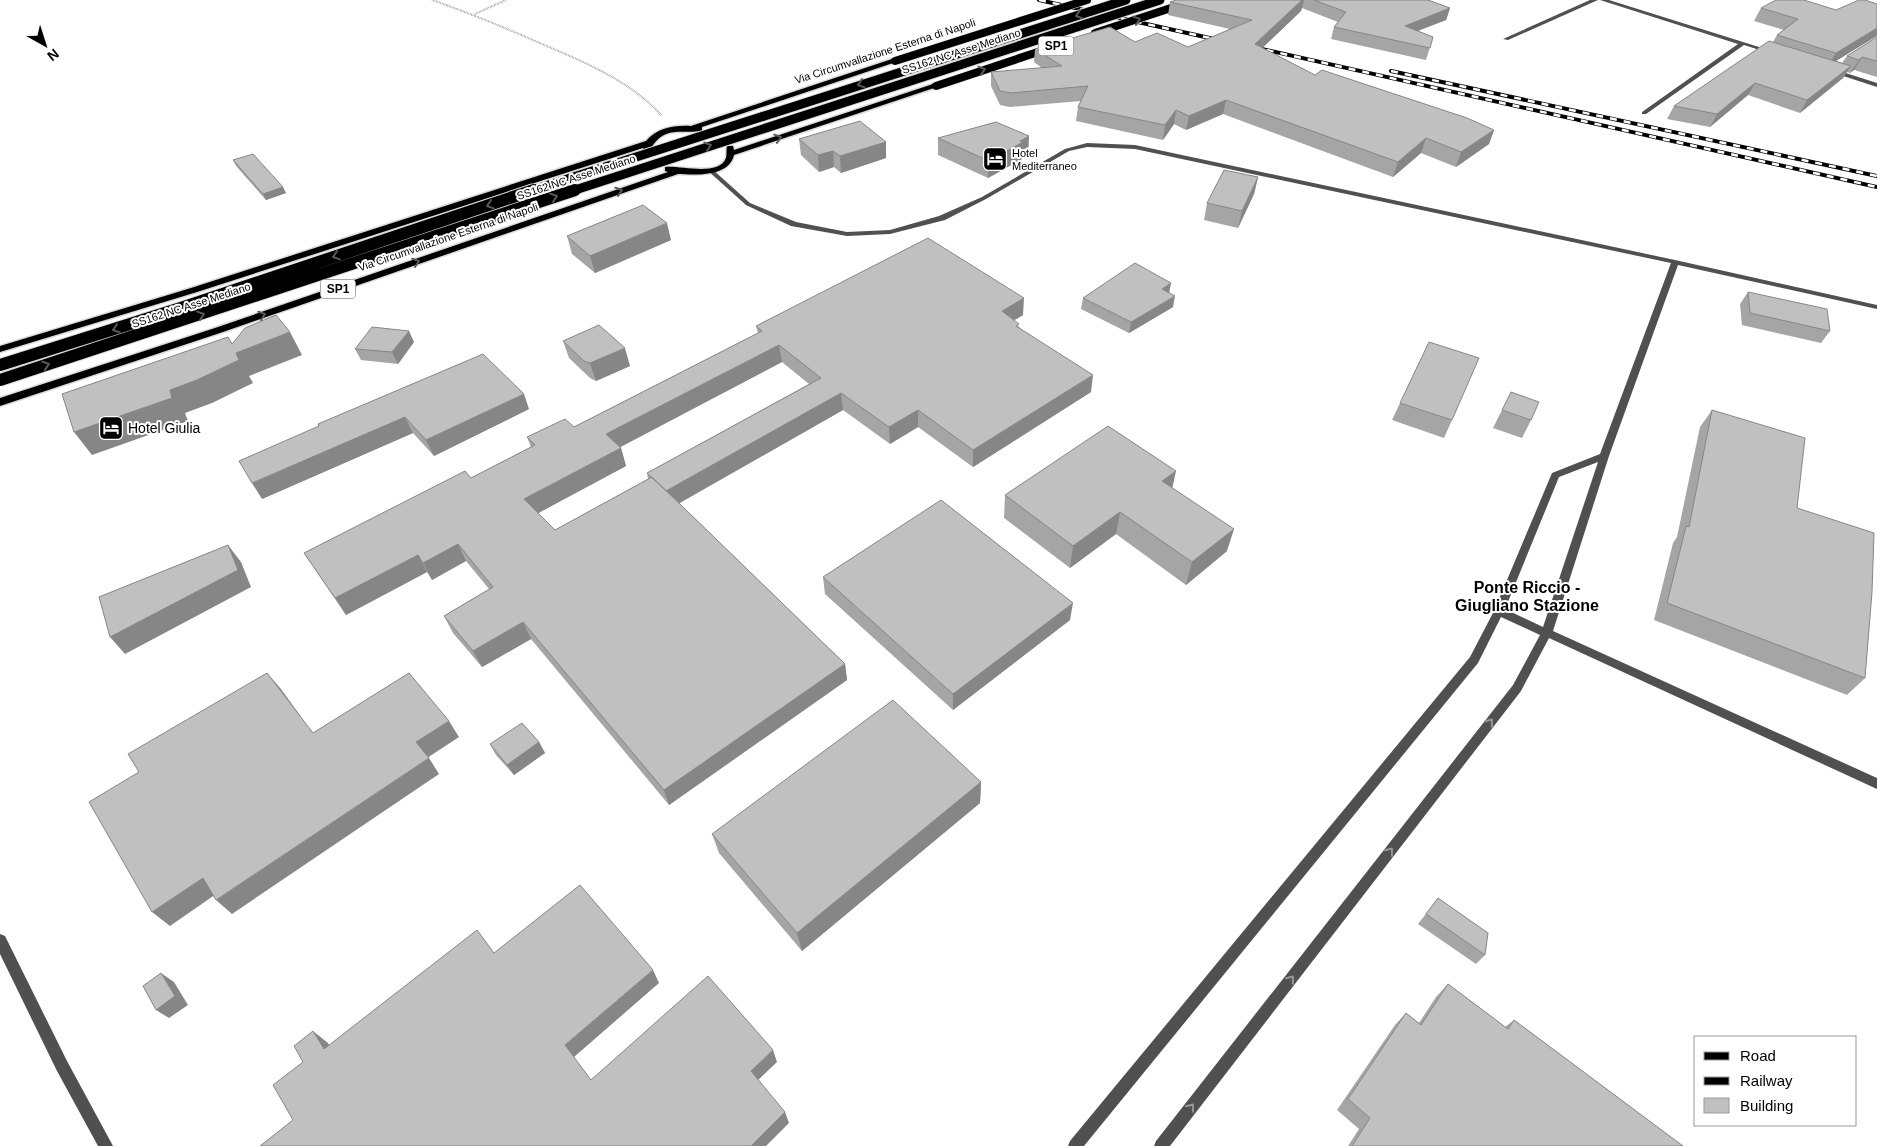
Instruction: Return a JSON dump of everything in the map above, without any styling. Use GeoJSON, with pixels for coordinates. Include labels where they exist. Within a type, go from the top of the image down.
{"type":"FeatureCollection","features":[{"type":"Feature","properties":{"kind":"highway","name":"SS162 NC Asse Mediano"},"geometry":{"type":"LineString","coordinates":[[0,365],[184,307],[584,173],[1126,0]]}},
{"type":"Feature","properties":{"kind":"highway","name":"SS162 NC Asse Mediano"},"geometry":{"type":"LineString","coordinates":[[0,380],[1160,0]]}},
{"type":"Feature","properties":{"kind":"main road","name":"Via Circumvallazione Esterna di Napoli"},"geometry":{"type":"LineString","coordinates":[[692,128],[1087,0]]}},
{"type":"Feature","properties":{"kind":"main road","name":"SP1"},"geometry":{"type":"LineString","coordinates":[[1084,37],[1180,5]]}},
{"type":"Feature","properties":{"kind":"main road","name":"Via Circumvallazione Esterna di Napoli"},"geometry":{"type":"LineString","coordinates":[[0,402],[219,330],[672,170],[690,173],[710,170],[723,165],[729,160],[731,151],[1056,46]]}},
{"type":"Feature","properties":{"kind":"main road","name":"Via Circumvallazione Esterna di Napoli"},"geometry":{"type":"LineString","coordinates":[[0,349],[194,290],[648,146],[662,133],[672,129],[704,129]]}},
{"type":"Feature","properties":{"kind":"street"},"geometry":{"type":"LineString","coordinates":[[1506,39],[1594,0]]}},
{"type":"Feature","properties":{"kind":"street"},"geometry":{"type":"LineString","coordinates":[[1603,0],[1781,55]]}},
{"type":"Feature","properties":{"kind":"street"},"geometry":{"type":"LineString","coordinates":[[1644,113],[1743,43]]}},
{"type":"Feature","properties":{"kind":"street"},"geometry":{"type":"LineString","coordinates":[[1837,65],[1829,70],[1877,85]]}},
{"type":"Feature","properties":{"kind":"street"},"geometry":{"type":"LineString","coordinates":[[710,170],[748,204],[794,224],[847,234],[882,233],[942,218],[984,198],[1067,150],[1087,145],[1135,147],[1877,307]]}},
{"type":"Feature","properties":{"kind":"street"},"geometry":{"type":"LineString","coordinates":[[1161,1146],[1516,688],[1547,632],[1604,456],[1675,262]]}},
{"type":"Feature","properties":{"kind":"street"},"geometry":{"type":"LineString","coordinates":[[1075,1146],[1474,660],[1499,611],[1555,475],[1604,456]]}},
{"type":"Feature","properties":{"kind":"street"},"geometry":{"type":"LineString","coordinates":[[1499,611],[1877,784]]}},
{"type":"Feature","properties":{"kind":"street"},"geometry":{"type":"LineString","coordinates":[[0,940],[62,1066],[106,1146]]}},
{"type":"Feature","properties":{"kind":"path"},"geometry":{"type":"LineString","coordinates":[[432,0],[475,14],[594,68],[648,102],[656,108],[666,122]]}},
{"type":"Feature","properties":{"kind":"path"},"geometry":{"type":"LineString","coordinates":[[475,14],[506,0]]}},
{"type":"Feature","properties":{"kind":"building"},"geometry":{"type":"Polygon","coordinates":[[[1176,0],[1302,0],[1255,44],[1315,75],[1322,70],[1467,118],[1494,130],[1461,152],[1426,138],[1398,162],[1226,100],[1189,116],[1176,110],[1165,125],[1078,107],[1088,86],[1011,93],[1000,91],[991,72],[1062,66],[1035,49],[1110,27],[1135,42],[1157,33],[1188,47],[1252,20],[1170,2],[1176,0]]]}},
{"type":"Feature","properties":{"kind":"building"},"geometry":{"type":"Polygon","coordinates":[[[1314,0],[1428,0],[1450,8],[1405,26],[1433,37],[1430,48],[1334,27],[1346,12],[1314,0]]]}},
{"type":"Feature","properties":{"kind":"building"},"geometry":{"type":"Polygon","coordinates":[[[1776,0],[1804,0],[1836,10],[1859,0],[1865,0],[1877,4],[1877,28],[1836,53],[1777,35],[1798,19],[1761,8],[1776,0]]]}},
{"type":"Feature","properties":{"kind":"building"},"geometry":{"type":"Polygon","coordinates":[[[1877,37],[1877,61],[1862,57],[1859,60],[1847,56],[1877,37]]]}},
{"type":"Feature","properties":{"kind":"building"},"geometry":{"type":"Polygon","coordinates":[[[1769,41],[1851,66],[1807,100],[1755,83],[1717,114],[1674,106],[1769,41]]]}},
{"type":"Feature","properties":{"kind":"building"},"geometry":{"type":"Polygon","coordinates":[[[860,121],[886,142],[840,156],[833,151],[818,155],[799,139],[860,121]]]}},
{"type":"Feature","properties":{"kind":"building"},"geometry":{"type":"Polygon","coordinates":[[[996,122],[1029,136],[1020,141],[1023,142],[989,161],[938,138],[996,122]]]}},
{"type":"Feature","properties":{"kind":"building"},"geometry":{"type":"Polygon","coordinates":[[[253,154],[283,187],[263,194],[233,160],[253,154]]]}},
{"type":"Feature","properties":{"kind":"building"},"geometry":{"type":"Polygon","coordinates":[[[1224,170],[1258,177],[1242,211],[1207,203],[1224,170]]]}},
{"type":"Feature","properties":{"kind":"building"},"geometry":{"type":"Polygon","coordinates":[[[643,205],[667,223],[590,256],[567,236],[643,205]]]}},
{"type":"Feature","properties":{"kind":"building"},"geometry":{"type":"Polygon","coordinates":[[[928,238],[1024,298],[1002,311],[1019,324],[1016,326],[1093,375],[973,450],[918,410],[889,427],[841,393],[666,491],[845,664],[664,790],[523,622],[473,651],[444,616],[493,587],[458,544],[423,563],[418,555],[335,598],[304,553],[465,471],[471,478],[535,445],[527,437],[565,419],[574,427],[762,331],[756,326],[928,238]],[[779,345],[606,434],[621,448],[524,499],[555,530],[652,477],[647,473],[821,378],[779,345]]]}},
{"type":"Feature","properties":{"kind":"building"},"geometry":{"type":"Polygon","coordinates":[[[1135,263],[1171,283],[1162,289],[1175,296],[1131,322],[1083,298],[1135,263]]]}},
{"type":"Feature","properties":{"kind":"building"},"geometry":{"type":"Polygon","coordinates":[[[1748,292],[1827,309],[1830,331],[1750,313],[1748,292]]]}},
{"type":"Feature","properties":{"kind":"building"},"geometry":{"type":"Polygon","coordinates":[[[276,315],[290,332],[236,353],[239,360],[197,380],[170,390],[172,398],[74,432],[62,394],[228,337],[232,344],[245,328],[276,315]]]}},
{"type":"Feature","properties":{"kind":"building"},"geometry":{"type":"Polygon","coordinates":[[[599,325],[625,348],[590,363],[584,361],[563,341],[599,325]]]}},
{"type":"Feature","properties":{"kind":"building"},"geometry":{"type":"Polygon","coordinates":[[[372,327],[409,331],[392,352],[355,349],[372,327]]]}},
{"type":"Feature","properties":{"kind":"building"},"geometry":{"type":"Polygon","coordinates":[[[1429,342],[1479,358],[1452,420],[1400,403],[1429,342]]]}},
{"type":"Feature","properties":{"kind":"building"},"geometry":{"type":"Polygon","coordinates":[[[483,354],[524,394],[426,440],[405,417],[252,483],[239,461],[319,426],[318,424],[483,354]]]}},
{"type":"Feature","properties":{"kind":"building"},"geometry":{"type":"Polygon","coordinates":[[[1511,392],[1539,402],[1531,420],[1502,410],[1511,392]]]}},
{"type":"Feature","properties":{"kind":"building"},"geometry":{"type":"Polygon","coordinates":[[[1712,410],[1805,438],[1797,508],[1874,533],[1872,592],[1865,678],[1667,603],[1686,526],[1689,527],[1712,410]]]}},
{"type":"Feature","properties":{"kind":"building"},"geometry":{"type":"Polygon","coordinates":[[[1108,426],[1176,471],[1162,481],[1234,529],[1192,562],[1120,512],[1073,546],[1005,495],[1108,426]]]}},
{"type":"Feature","properties":{"kind":"building"},"geometry":{"type":"Polygon","coordinates":[[[941,500],[1073,603],[953,694],[823,577],[941,500]]]}},
{"type":"Feature","properties":{"kind":"building"},"geometry":{"type":"Polygon","coordinates":[[[228,545],[238,570],[110,637],[99,597],[228,545]]]}},
{"type":"Feature","properties":{"kind":"building"},"geometry":{"type":"Polygon","coordinates":[[[267,673],[313,733],[409,673],[449,721],[416,742],[429,758],[216,900],[203,878],[152,912],[89,802],[139,772],[128,754],[267,673]]]}},
{"type":"Feature","properties":{"kind":"building"},"geometry":{"type":"Polygon","coordinates":[[[893,700],[981,782],[797,933],[712,834],[893,700]]]}},
{"type":"Feature","properties":{"kind":"building"},"geometry":{"type":"Polygon","coordinates":[[[522,723],[539,742],[507,765],[490,744],[522,723]]]}},
{"type":"Feature","properties":{"kind":"building"},"geometry":{"type":"Polygon","coordinates":[[[580,885],[653,970],[565,1045],[591,1080],[708,976],[773,1050],[751,1071],[785,1112],[751,1146],[260,1146],[293,1120],[273,1085],[303,1062],[294,1046],[313,1031],[324,1049],[477,930],[494,953],[580,885]]]}},
{"type":"Feature","properties":{"kind":"building"},"geometry":{"type":"Polygon","coordinates":[[[1438,898],[1488,933],[1485,955],[1426,914],[1438,898]]]}},
{"type":"Feature","properties":{"kind":"building"},"geometry":{"type":"Polygon","coordinates":[[[161,973],[175,996],[156,1010],[143,986],[161,973]]]}},
{"type":"Feature","properties":{"kind":"building"},"geometry":{"type":"Polygon","coordinates":[[[1448,984],[1508,1029],[1514,1020],[1683,1146],[1352,1146],[1370,1118],[1348,1099],[1406,1013],[1421,1025],[1448,984]]]}},
{"type":"Feature","properties":{"kind":"railway"},"geometry":{"type":"LineString","coordinates":[[1039,0],[1223,41]]}},
{"type":"Feature","properties":{"kind":"railway"},"geometry":{"type":"LineString","coordinates":[[1253,47],[1877,187]]}},
{"type":"Feature","properties":{"kind":"railway"},"geometry":{"type":"LineString","coordinates":[[1391,71],[1877,176]]}},
{"type":"Feature","properties":{"kind":"place","name":"Hotel Mediterraneo"},"geometry":{"type":"Point","coordinates":[995,159]}},
{"type":"Feature","properties":{"kind":"place","name":"Hotel Giulia"},"geometry":{"type":"Point","coordinates":[111,428]}},
{"type":"Feature","properties":{"kind":"district","name":"Ponte Riccio - Giugliano Stazione"},"geometry":{"type":"Point","coordinates":[1527,596]}}]}
